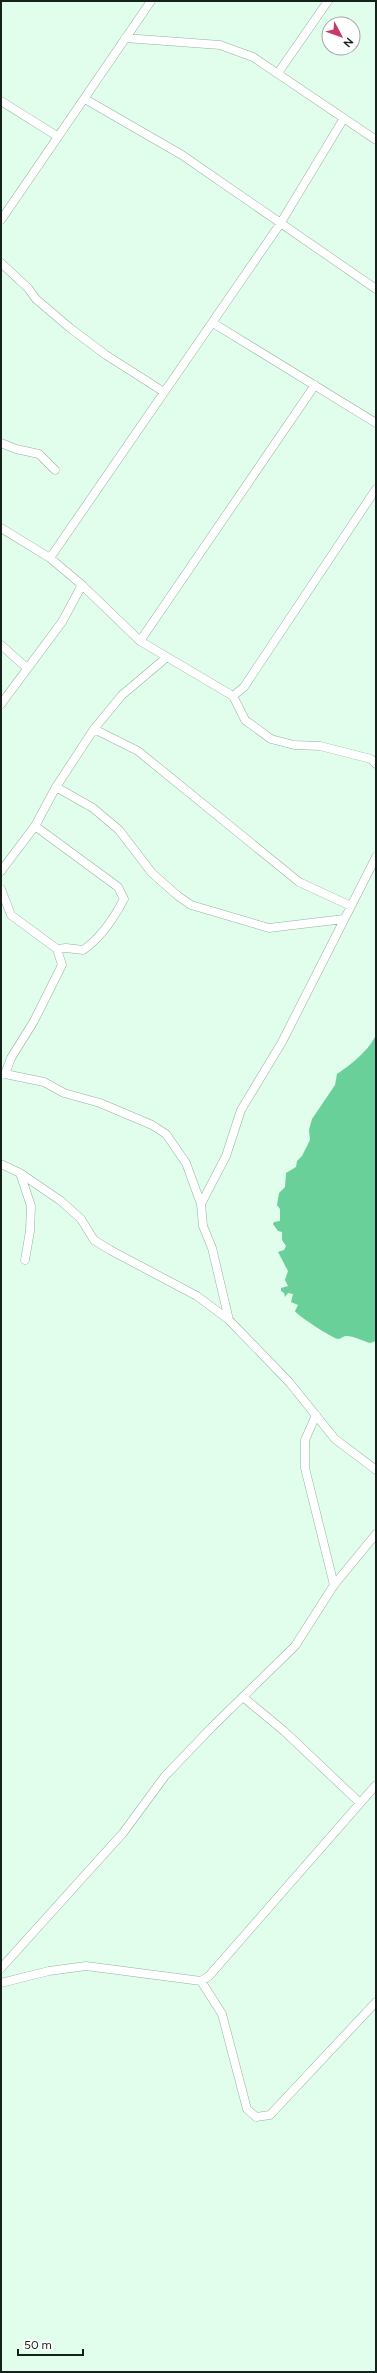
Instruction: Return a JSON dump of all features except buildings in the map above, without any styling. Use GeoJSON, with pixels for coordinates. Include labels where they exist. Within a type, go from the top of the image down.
{"type":"FeatureCollection","features":[{"type":"Feature","properties":{"kind":"street"},"geometry":{"type":"LineString","coordinates":[[1,220],[57,136],[85,99],[151,1]]}},
{"type":"Feature","properties":{"kind":"street"},"geometry":{"type":"LineString","coordinates":[[278,73],[328,1]]}},
{"type":"Feature","properties":{"kind":"street"},"geometry":{"type":"LineString","coordinates":[[125,38],[220,45],[253,57],[376,140]]}},
{"type":"Feature","properties":{"kind":"street"},"geometry":{"type":"LineString","coordinates":[[85,99],[182,156],[376,289]]}},
{"type":"Feature","properties":{"kind":"street"},"geometry":{"type":"LineString","coordinates":[[1,101],[57,136]]}},
{"type":"Feature","properties":{"kind":"street"},"geometry":{"type":"LineString","coordinates":[[50,558],[280,224],[344,118]]}},
{"type":"Feature","properties":{"kind":"street"},"geometry":{"type":"LineString","coordinates":[[1,263],[28,288],[36,299],[70,328],[106,355],[164,392]]}},
{"type":"Feature","properties":{"kind":"street"},"geometry":{"type":"LineString","coordinates":[[213,323],[376,423]]}},
{"type":"Feature","properties":{"kind":"street"},"geometry":{"type":"LineString","coordinates":[[140,641],[315,385]]}},
{"type":"Feature","properties":{"kind":"street"},"geometry":{"type":"LineString","coordinates":[[1,443],[16,449],[39,454],[55,470]]}},
{"type":"Feature","properties":{"kind":"street"},"geometry":{"type":"LineString","coordinates":[[233,696],[244,687],[376,489]]}},
{"type":"Feature","properties":{"kind":"street"},"geometry":{"type":"LineString","coordinates":[[1,528],[50,558],[82,585],[140,641],[233,696],[245,720],[271,739],[294,745],[320,746],[374,761]]}},
{"type":"Feature","properties":{"kind":"street"},"geometry":{"type":"LineString","coordinates":[[1,704],[62,622],[82,585]]}},
{"type":"Feature","properties":{"kind":"street"},"geometry":{"type":"LineString","coordinates":[[1,645],[27,668]]}},
{"type":"Feature","properties":{"kind":"street"},"geometry":{"type":"LineString","coordinates":[[1,871],[35,826],[56,787],[94,729],[122,695],[167,656]]}},
{"type":"Feature","properties":{"kind":"street"},"geometry":{"type":"LineString","coordinates":[[94,729],[138,750],[299,882],[351,906]]}},
{"type":"Feature","properties":{"kind":"street"},"geometry":{"type":"LineString","coordinates":[[56,787],[93,808],[119,830],[152,873],[178,896],[191,905],[269,928],[344,919]]}},
{"type":"Feature","properties":{"kind":"street"},"geometry":{"type":"LineString","coordinates":[[35,826],[118,887],[124,899],[106,927],[83,950],[66,948],[57,949]]}},
{"type":"Feature","properties":{"kind":"street"},"geometry":{"type":"LineString","coordinates":[[201,1204],[226,1156],[241,1110],[282,1042],[376,857]]}},
{"type":"Feature","properties":{"kind":"street"},"geometry":{"type":"LineString","coordinates":[[1,889],[12,915],[57,949],[62,965],[34,1021],[3,1074],[44,1082],[64,1092],[100,1103],[152,1125],[166,1134],[186,1163],[201,1204],[203,1226],[212,1248],[229,1320]]}},
{"type":"Feature","properties":{"kind":"street"},"geometry":{"type":"LineString","coordinates":[[1,1164],[20,1173],[61,1201],[81,1219],[94,1240],[197,1296],[229,1320],[289,1382],[336,1439],[376,1470]]}},
{"type":"Feature","properties":{"kind":"street"},"geometry":{"type":"LineString","coordinates":[[20,1173],[31,1206],[30,1231],[26,1260]]}},
{"type":"Feature","properties":{"kind":"street"},"geometry":{"type":"LineString","coordinates":[[316,1415],[305,1440],[305,1468],[334,1585]]}},
{"type":"Feature","properties":{"kind":"street"},"geometry":{"type":"LineString","coordinates":[[1,1968],[123,1834],[165,1776],[243,1696],[295,1646],[334,1585],[376,1534]]}},
{"type":"Feature","properties":{"kind":"street"},"geometry":{"type":"LineString","coordinates":[[243,1696],[284,1730],[360,1803]]}},
{"type":"Feature","properties":{"kind":"street"},"geometry":{"type":"LineString","coordinates":[[1,1982],[49,1971],[86,1966],[201,1981],[220,1964],[376,1785]]}},
{"type":"Feature","properties":{"kind":"street"},"geometry":{"type":"LineString","coordinates":[[201,1981],[222,2014],[247,2108],[256,2117],[270,2115],[376,2002]]}},
{"type":"Feature","properties":{"kind":"shaded area"},"geometry":{"type":"Polygon","coordinates":[[[376,1035],[376,1341],[370,1343],[349,1336],[339,1339],[335,1338],[308,1322],[295,1311],[298,1305],[291,1302],[293,1294],[288,1293],[285,1297],[284,1293],[281,1291],[281,1288],[288,1286],[285,1280],[288,1271],[278,1252],[284,1250],[286,1246],[282,1240],[282,1232],[278,1231],[273,1224],[274,1222],[280,1221],[280,1209],[277,1205],[279,1193],[285,1187],[286,1173],[296,1167],[297,1161],[302,1156],[310,1140],[309,1130],[312,1119],[335,1085],[337,1074],[359,1057],[373,1041],[376,1035]]]}}]}
